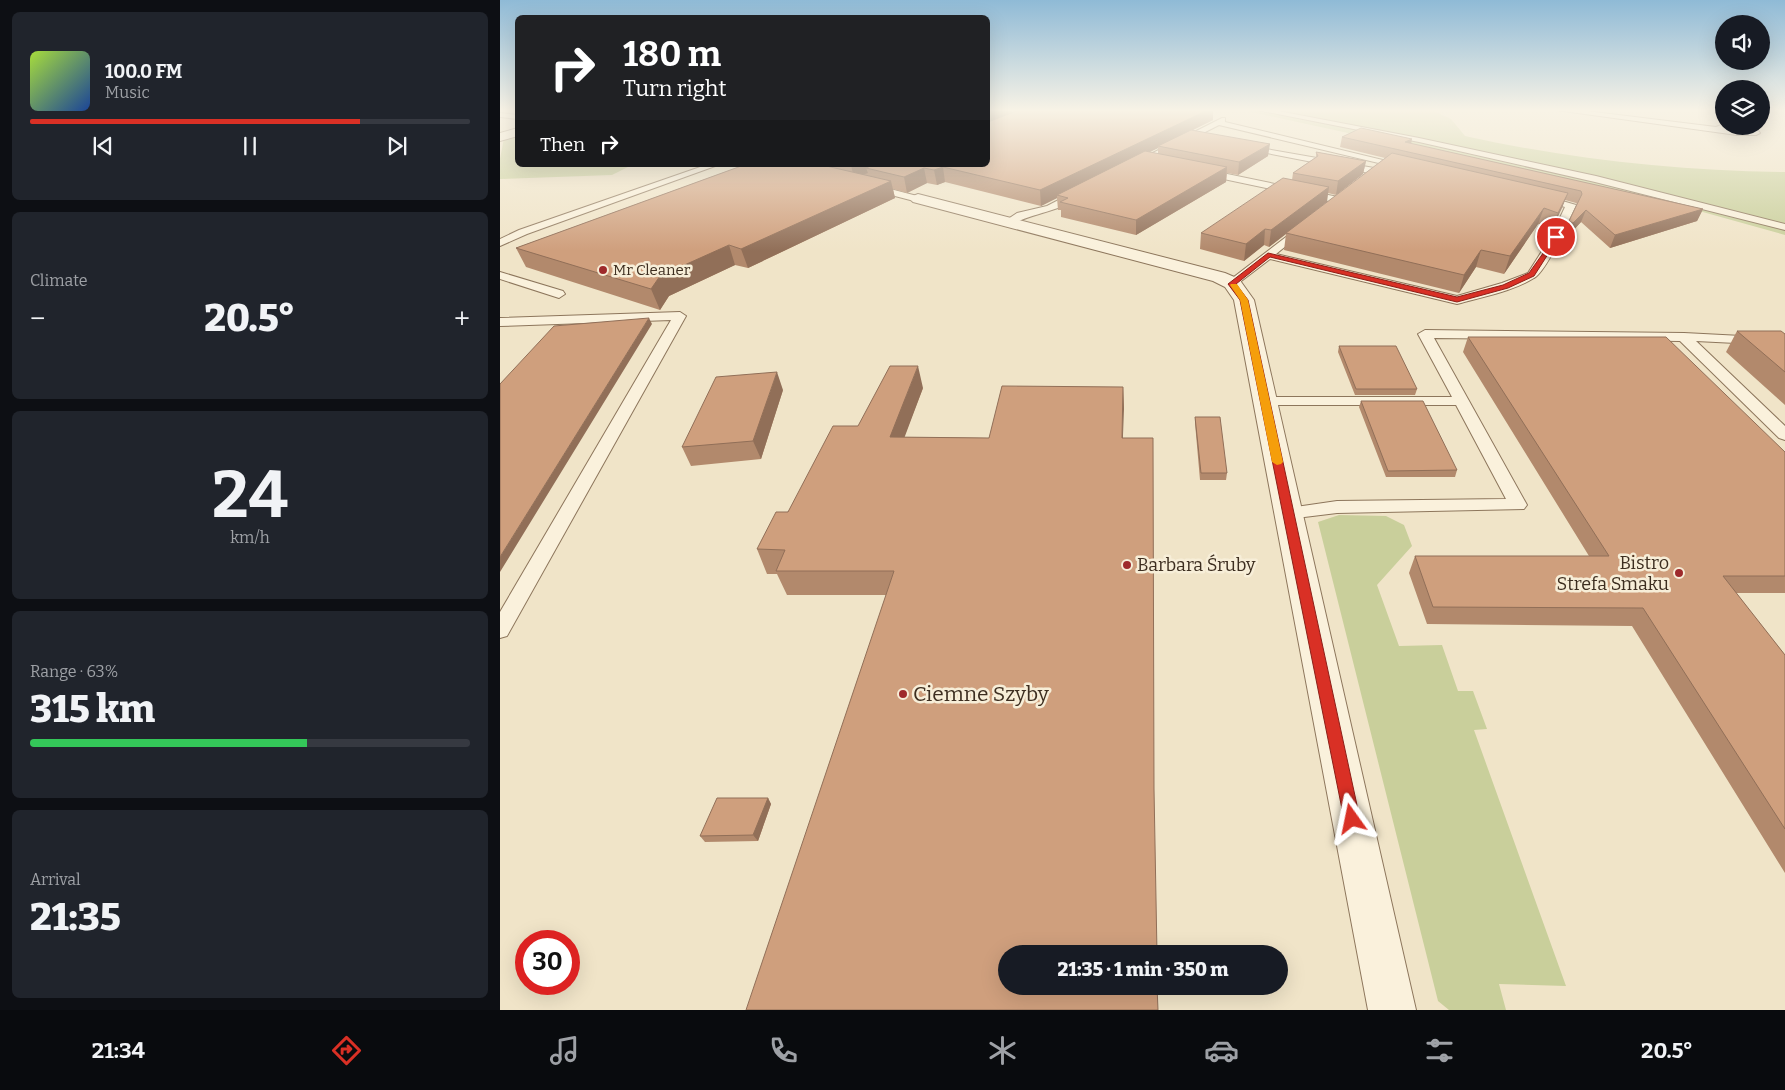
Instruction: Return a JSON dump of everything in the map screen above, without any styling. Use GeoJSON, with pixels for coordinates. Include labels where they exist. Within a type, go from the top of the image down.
{"type":"FeatureCollection","features":[{"type":"Feature","properties":{"kind":"street"},"geometry":{"type":"LineString","coordinates":[[918,199],[1219,278],[1232,284],[1244,300],[1392,1010]]}},
{"type":"Feature","properties":{"kind":"lane"},"geometry":{"type":"LineString","coordinates":[[1128,168],[1149,157]]}},
{"type":"Feature","properties":{"kind":"lane"},"geometry":{"type":"LineString","coordinates":[[1298,157],[1374,171]]}},
{"type":"Feature","properties":{"kind":"lane"},"geometry":{"type":"LineString","coordinates":[[1360,183],[1374,171],[1392,163],[1368,157]]}},
{"type":"Feature","properties":{"kind":"lane"},"geometry":{"type":"LineString","coordinates":[[1498,157],[1576,174],[1785,227]]}},
{"type":"Feature","properties":{"kind":"lane"},"geometry":{"type":"LineString","coordinates":[[1144,160],[1163,164]]}},
{"type":"Feature","properties":{"kind":"lane"},"geometry":{"type":"LineString","coordinates":[[500,243],[523,232],[708,167]]}},
{"type":"Feature","properties":{"kind":"lane"},"geometry":{"type":"LineString","coordinates":[[1192,170],[1342,197],[1232,284]]}},
{"type":"Feature","properties":{"kind":"lane"},"geometry":{"type":"LineString","coordinates":[[874,176],[864,182],[918,199]]}},
{"type":"Feature","properties":{"kind":"lane"},"geometry":{"type":"LineString","coordinates":[[1007,222],[1021,215],[1050,208],[1088,188]]}},
{"type":"Feature","properties":{"kind":"lane"},"geometry":{"type":"LineString","coordinates":[[1268,255],[1457,300],[1506,286],[1532,275],[1556,237],[1571,205],[1532,196]]}},
{"type":"Feature","properties":{"kind":"lane"},"geometry":{"type":"LineString","coordinates":[[500,275],[559,294]]}},
{"type":"Feature","properties":{"kind":"lane"},"geometry":{"type":"LineString","coordinates":[[500,322],[680,316],[500,630]]}},
{"type":"Feature","properties":{"kind":"lane"},"geometry":{"type":"LineString","coordinates":[[1288,513],[1337,507],[1518,505],[1425,334],[1684,337],[1770,341]]}},
{"type":"Feature","properties":{"kind":"lane"},"geometry":{"type":"LineString","coordinates":[[1684,337],[1785,435]]}},
{"type":"Feature","properties":{"kind":"lane"},"geometry":{"type":"LineString","coordinates":[[1265,401],[1461,400]]}},
{"type":"Feature","properties":{"kind":"green space"},"geometry":{"type":"Polygon","coordinates":[[[500,157],[515,157],[515,167],[628,167],[612,175],[500,179],[500,157]]]}},
{"type":"Feature","properties":{"kind":"green space"},"geometry":{"type":"Polygon","coordinates":[[[1459,157],[1585,157],[1704,169],[1785,172],[1785,235],[1674,204],[1459,157]]]}},
{"type":"Feature","properties":{"kind":"green space"},"geometry":{"type":"Polygon","coordinates":[[[1339,515],[1386,516],[1404,525],[1412,546],[1377,585],[1399,646],[1442,645],[1458,691],[1473,691],[1487,729],[1474,730],[1566,986],[1499,984],[1506,1010],[1449,1010],[1438,1001],[1318,522],[1339,515]]]}},
{"type":"Feature","properties":{"kind":"building"},"geometry":{"type":"Polygon","coordinates":[[[990,157],[1109,157],[1040,190],[943,167],[990,167],[990,157]]]}},
{"type":"Feature","properties":{"kind":"building"},"geometry":{"type":"Polygon","coordinates":[[[1133,157],[1176,157],[1227,167],[1136,220],[1060,202],[1068,198],[1057,195],[1133,157]]]}},
{"type":"Feature","properties":{"kind":"building"},"geometry":{"type":"Polygon","coordinates":[[[1214,157],[1247,157],[1239,162],[1214,157]]]}},
{"type":"Feature","properties":{"kind":"building"},"geometry":{"type":"Polygon","coordinates":[[[1316,157],[1345,157],[1366,161],[1338,181],[1293,173],[1316,157]]]}},
{"type":"Feature","properties":{"kind":"building"},"geometry":{"type":"Polygon","coordinates":[[[1387,157],[1410,157],[1568,193],[1558,213],[1544,208],[1510,256],[1481,250],[1464,275],[1286,233],[1387,157]]]}},
{"type":"Feature","properties":{"kind":"building"},"geometry":{"type":"Polygon","coordinates":[[[1431,157],[1472,157],[1703,209],[1615,235],[1586,210],[1573,223],[1569,221],[1582,194],[1581,191],[1431,157]]]}},
{"type":"Feature","properties":{"kind":"building"},"geometry":{"type":"Polygon","coordinates":[[[739,167],[831,167],[891,181],[741,249],[729,245],[660,276],[651,289],[516,248],[739,167]]]}},
{"type":"Feature","properties":{"kind":"building"},"geometry":{"type":"Polygon","coordinates":[[[943,167],[934,170],[924,168],[904,177],[866,168],[943,167]]]}},
{"type":"Feature","properties":{"kind":"building"},"geometry":{"type":"Polygon","coordinates":[[[1283,178],[1329,187],[1271,230],[1265,229],[1246,244],[1201,233],[1283,178]]]}},
{"type":"Feature","properties":{"kind":"building"},"geometry":{"type":"Polygon","coordinates":[[[649,318],[500,557],[500,384],[554,326],[649,318]]]}},
{"type":"Feature","properties":{"kind":"building"},"geometry":{"type":"Polygon","coordinates":[[[1737,331],[1781,331],[1785,334],[1785,372],[1737,331]]]}},
{"type":"Feature","properties":{"kind":"building"},"geometry":{"type":"Polygon","coordinates":[[[1468,337],[1666,337],[1785,452],[1785,576],[1723,576],[1785,655],[1785,829],[1643,608],[1433,607],[1415,556],[1609,556],[1468,337]]]}},
{"type":"Feature","properties":{"kind":"building"},"geometry":{"type":"Polygon","coordinates":[[[1339,346],[1396,346],[1417,389],[1356,389],[1339,346]]]}},
{"type":"Feature","properties":{"kind":"building"},"geometry":{"type":"Polygon","coordinates":[[[890,366],[918,366],[890,437],[989,438],[1002,386],[1123,387],[1122,438],[1153,438],[1154,789],[1157,945],[998,945],[998,995],[1157,995],[1158,1010],[746,1010],[894,571],[776,571],[785,550],[757,549],[776,512],[788,512],[833,426],[858,426],[890,366]]]}},
{"type":"Feature","properties":{"kind":"building"},"geometry":{"type":"Polygon","coordinates":[[[777,372],[753,441],[682,447],[716,377],[777,372]]]}},
{"type":"Feature","properties":{"kind":"building"},"geometry":{"type":"Polygon","coordinates":[[[1361,401],[1423,401],[1457,470],[1388,471],[1361,401]]]}},
{"type":"Feature","properties":{"kind":"building"},"geometry":{"type":"Polygon","coordinates":[[[1195,417],[1220,417],[1227,473],[1201,473],[1195,417]]]}},
{"type":"Feature","properties":{"kind":"building"},"geometry":{"type":"Polygon","coordinates":[[[717,798],[768,798],[753,835],[700,836],[717,798]]]}},
{"type":"Feature","properties":{"kind":"slow traffic"},"geometry":{"type":"LineString","coordinates":[[1234,285],[1244,300],[1277,462]]}},
{"type":"Feature","properties":{"kind":"place","name":"Mr Cleaner"},"geometry":{"type":"Point","coordinates":[603,270]}},
{"type":"Feature","properties":{"kind":"place","name":"Barbara Śruby"},"geometry":{"type":"Point","coordinates":[1127,565]}},
{"type":"Feature","properties":{"kind":"place","name":"Bistro Strefa Smaku"},"geometry":{"type":"Point","coordinates":[1679,573]}},
{"type":"Feature","properties":{"kind":"place","name":"Ciemne Szyby"},"geometry":{"type":"Point","coordinates":[903,694]}},
{"type":"Feature","properties":{"kind":"route"},"geometry":{"type":"LineString","coordinates":[[1352,819],[1244,300],[1232,284],[1268,255],[1457,300],[1506,286],[1532,275],[1556,237]]}}]}
